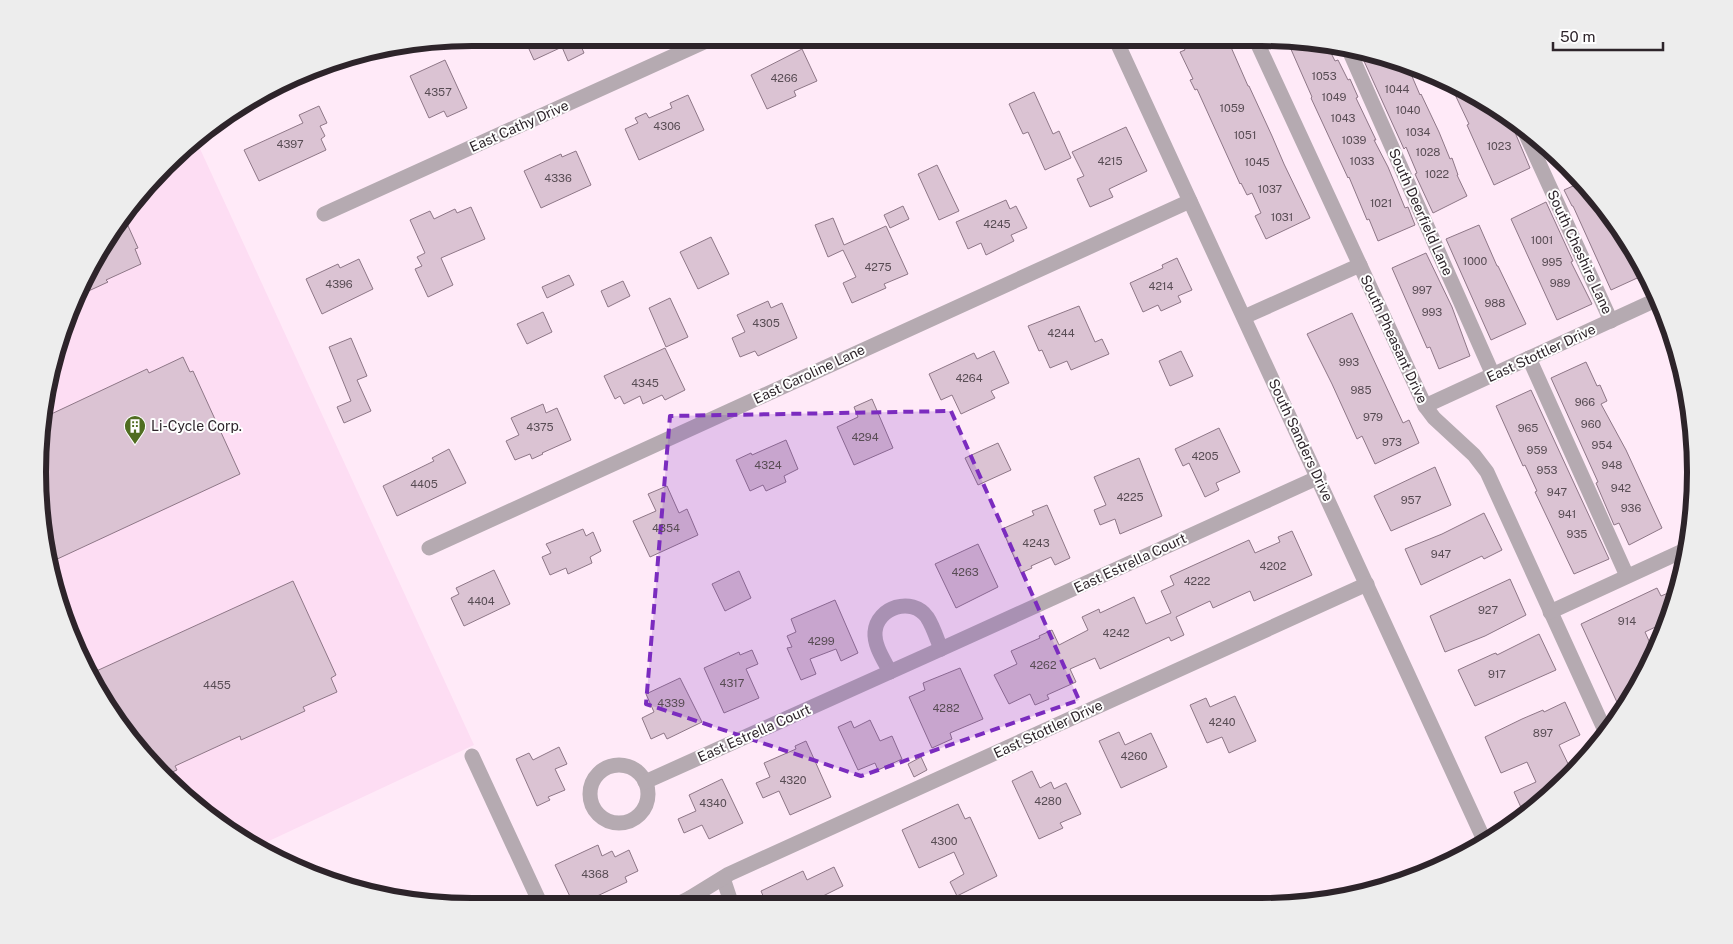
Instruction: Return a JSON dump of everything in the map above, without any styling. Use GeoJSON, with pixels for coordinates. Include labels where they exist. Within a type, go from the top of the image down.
{"type":"FeatureCollection","features":[{"type":"Feature","properties":{"kind":"street","name":"East Cathy Drive"},"geometry":{"type":"LineString","coordinates":[[324,214],[696,46]]}},
{"type":"Feature","properties":{"kind":"street","name":"South Sanders Drive"},"geometry":{"type":"LineString","coordinates":[[1119,46],[1483,835]]}},
{"type":"Feature","properties":{"kind":"street","name":"South Pheasant Drive"},"geometry":{"type":"LineString","coordinates":[[1259,46],[1425,406],[1434,418],[1474,455],[1487,472],[1603,726]]}},
{"type":"Feature","properties":{"kind":"street","name":"South Deerfield Lane"},"geometry":{"type":"LineString","coordinates":[[1352,56],[1493,375]]}},
{"type":"Feature","properties":{"kind":"street","name":"South Cheshire Lane"},"geometry":{"type":"LineString","coordinates":[[1529,141],[1611,321]]}},
{"type":"Feature","properties":{"kind":"street","name":"East Caroline Lane"},"geometry":{"type":"LineString","coordinates":[[428,548],[1190,201]]}},
{"type":"Feature","properties":{"kind":"street"},"geometry":{"type":"LineString","coordinates":[[1244,317],[1360,265]]}},
{"type":"Feature","properties":{"kind":"street","name":"East Stottler Drive"},"geometry":{"type":"LineString","coordinates":[[1425,406],[1651,302]]}},
{"type":"Feature","properties":{"kind":"street"},"geometry":{"type":"LineString","coordinates":[[1529,358],[1628,576]]}},
{"type":"Feature","properties":{"kind":"street","name":"East Estrella Court"},"geometry":{"type":"LineString","coordinates":[[645,782],[1319,477]]}},
{"type":"Feature","properties":{"kind":"street"},"geometry":{"type":"LineString","coordinates":[[1550,612],[1679,552]]}},
{"type":"Feature","properties":{"kind":"street","name":"East Stottler Drive"},"geometry":{"type":"LineString","coordinates":[[696,898],[726,876],[1367,584]]}},
{"type":"Feature","properties":{"kind":"street"},"geometry":{"type":"LineString","coordinates":[[890,672],[878,648],[875,630],[883,614],[891,608],[911,606],[927,616],[941,649]]}},
{"type":"Feature","properties":{"kind":"street"},"geometry":{"type":"LineString","coordinates":[[472,756],[538,898]]}},
{"type":"Feature","properties":{"kind":"street"},"geometry":{"type":"LineString","coordinates":[[726,876],[730,898]]}},
{"type":"Feature","properties":{"kind":"highlighted area"},"geometry":{"type":"Polygon","coordinates":[[[951,411],[1079,700],[861,776],[646,704],[670,416],[951,411]]]}},
{"type":"Feature","properties":{"kind":"shaded area"},"geometry":{"type":"Polygon","coordinates":[[[199,146],[474,745],[264,843],[213,810],[191,792],[152,753],[118,709],[90,660],[69,609],[54,555],[50,528],[46,472],[47,444],[54,389],[69,335],[90,284],[103,259],[118,235],[152,191],[199,146]]]}},
{"type":"Feature","properties":{"kind":"building"},"geometry":{"type":"Polygon","coordinates":[[[528,46],[581,46],[584,53],[568,61],[562,47],[534,60],[528,46]]]}},
{"type":"Feature","properties":{"kind":"building"},"geometry":{"type":"Polygon","coordinates":[[[1183,46],[1230,46],[1310,218],[1266,239],[1255,216],[1261,213],[1252,193],[1247,195],[1240,184],[1197,89],[1195,90],[1190,80],[1193,79],[1180,52],[1185,50],[1183,46]]]}},
{"type":"Feature","properties":{"kind":"building"},"geometry":{"type":"Polygon","coordinates":[[[1290,47],[1330,52],[1335,61],[1338,60],[1348,80],[1350,79],[1358,97],[1356,98],[1376,140],[1374,140],[1388,167],[1405,208],[1408,207],[1415,225],[1378,241],[1290,47]]]}},
{"type":"Feature","properties":{"kind":"building"},"geometry":{"type":"Polygon","coordinates":[[[802,49],[817,81],[794,91],[796,96],[767,109],[751,75],[802,49]]]}},
{"type":"Feature","properties":{"kind":"building"},"geometry":{"type":"Polygon","coordinates":[[[1363,59],[1411,74],[1450,159],[1452,158],[1457,175],[1467,196],[1433,213],[1415,174],[1417,173],[1406,147],[1404,149],[1363,59]]]}},
{"type":"Feature","properties":{"kind":"building"},"geometry":{"type":"Polygon","coordinates":[[[445,60],[467,108],[447,117],[444,111],[429,118],[410,76],[445,60]]]}},
{"type":"Feature","properties":{"kind":"building"},"geometry":{"type":"Polygon","coordinates":[[[1034,92],[1053,134],[1059,131],[1071,158],[1045,170],[1028,132],[1023,134],[1009,104],[1034,92]]]}},
{"type":"Feature","properties":{"kind":"building"},"geometry":{"type":"Polygon","coordinates":[[[1454,93],[1498,118],[1510,127],[1512,131],[1514,130],[1530,168],[1494,185],[1467,125],[1469,124],[1454,93]]]}},
{"type":"Feature","properties":{"kind":"building"},"geometry":{"type":"Polygon","coordinates":[[[688,95],[704,130],[639,160],[625,129],[638,123],[635,118],[646,113],[649,118],[672,108],[670,103],[688,95]]]}},
{"type":"Feature","properties":{"kind":"building"},"geometry":{"type":"Polygon","coordinates":[[[319,106],[327,123],[320,126],[325,136],[321,139],[326,150],[259,181],[244,150],[303,123],[299,115],[319,106]]]}},
{"type":"Feature","properties":{"kind":"building"},"geometry":{"type":"Polygon","coordinates":[[[1126,127],[1147,171],[1109,189],[1113,197],[1090,207],[1077,179],[1084,176],[1072,152],[1126,127]]]}},
{"type":"Feature","properties":{"kind":"building"},"geometry":{"type":"Polygon","coordinates":[[[576,151],[591,185],[541,208],[524,171],[561,154],[562,157],[576,151]]]}},
{"type":"Feature","properties":{"kind":"building"},"geometry":{"type":"Polygon","coordinates":[[[937,165],[959,211],[939,220],[918,174],[937,165]]]}},
{"type":"Feature","properties":{"kind":"building"},"geometry":{"type":"Polygon","coordinates":[[[1575,185],[1581,191],[1615,235],[1639,277],[1611,290],[1564,190],[1575,185]]]}},
{"type":"Feature","properties":{"kind":"building"},"geometry":{"type":"Polygon","coordinates":[[[1006,200],[1010,209],[1016,206],[1027,228],[1011,235],[1014,241],[986,255],[981,243],[968,249],[956,222],[1006,200]]]}},
{"type":"Feature","properties":{"kind":"building"},"geometry":{"type":"Polygon","coordinates":[[[1546,202],[1573,261],[1571,262],[1592,304],[1557,320],[1511,219],[1546,202]]]}},
{"type":"Feature","properties":{"kind":"building"},"geometry":{"type":"Polygon","coordinates":[[[903,206],[909,219],[890,228],[884,215],[903,206]]]}},
{"type":"Feature","properties":{"kind":"building"},"geometry":{"type":"Polygon","coordinates":[[[471,207],[485,239],[441,258],[453,285],[428,297],[415,269],[422,266],[417,257],[425,253],[410,220],[430,211],[434,219],[455,209],[457,213],[471,207]]]}},
{"type":"Feature","properties":{"kind":"building"},"geometry":{"type":"Polygon","coordinates":[[[833,218],[844,245],[886,226],[908,274],[884,284],[886,288],[852,303],[843,283],[856,277],[843,250],[828,257],[815,225],[833,218]]]}},
{"type":"Feature","properties":{"kind":"building"},"geometry":{"type":"Polygon","coordinates":[[[127,223],[138,248],[135,249],[141,264],[106,280],[108,282],[87,292],[103,259],[127,223]]]}},
{"type":"Feature","properties":{"kind":"building"},"geometry":{"type":"Polygon","coordinates":[[[1479,225],[1526,324],[1491,340],[1446,239],[1479,225]]]}},
{"type":"Feature","properties":{"kind":"building"},"geometry":{"type":"Polygon","coordinates":[[[711,237],[729,274],[698,289],[680,252],[711,237]]]}},
{"type":"Feature","properties":{"kind":"building"},"geometry":{"type":"Polygon","coordinates":[[[1426,253],[1452,307],[1470,356],[1439,369],[1430,347],[1427,348],[1392,268],[1426,253]]]}},
{"type":"Feature","properties":{"kind":"building"},"geometry":{"type":"Polygon","coordinates":[[[1177,258],[1192,290],[1178,296],[1181,302],[1161,311],[1158,305],[1143,312],[1130,283],[1163,268],[1162,265],[1177,258]]]}},
{"type":"Feature","properties":{"kind":"building"},"geometry":{"type":"Polygon","coordinates":[[[359,259],[373,289],[322,314],[306,279],[338,264],[340,268],[359,259]]]}},
{"type":"Feature","properties":{"kind":"building"},"geometry":{"type":"Polygon","coordinates":[[[569,275],[574,285],[547,298],[542,287],[569,275]]]}},
{"type":"Feature","properties":{"kind":"building"},"geometry":{"type":"Polygon","coordinates":[[[623,281],[630,296],[608,307],[601,291],[623,281]]]}},
{"type":"Feature","properties":{"kind":"building"},"geometry":{"type":"Polygon","coordinates":[[[670,298],[688,337],[666,347],[649,308],[670,298]]]}},
{"type":"Feature","properties":{"kind":"building"},"geometry":{"type":"Polygon","coordinates":[[[768,301],[771,308],[782,303],[797,338],[758,356],[755,351],[740,357],[732,338],[745,332],[737,315],[768,301]]]}},
{"type":"Feature","properties":{"kind":"building"},"geometry":{"type":"Polygon","coordinates":[[[1079,306],[1095,342],[1102,339],[1109,354],[1071,370],[1067,361],[1050,368],[1042,350],[1039,351],[1028,326],[1079,306]]]}},
{"type":"Feature","properties":{"kind":"building"},"geometry":{"type":"Polygon","coordinates":[[[543,312],[552,332],[527,344],[517,324],[543,312]]]}},
{"type":"Feature","properties":{"kind":"building"},"geometry":{"type":"Polygon","coordinates":[[[1352,313],[1403,423],[1409,420],[1419,443],[1375,464],[1362,436],[1357,439],[1307,334],[1352,313]]]}},
{"type":"Feature","properties":{"kind":"building"},"geometry":{"type":"Polygon","coordinates":[[[351,338],[367,376],[357,380],[371,411],[344,423],[337,407],[351,401],[329,347],[351,338]]]}},
{"type":"Feature","properties":{"kind":"building"},"geometry":{"type":"Polygon","coordinates":[[[665,348],[685,390],[665,400],[662,395],[643,404],[640,396],[624,404],[620,396],[615,399],[604,376],[665,348]]]}},
{"type":"Feature","properties":{"kind":"building"},"geometry":{"type":"Polygon","coordinates":[[[994,351],[1009,383],[991,391],[995,398],[961,414],[952,395],[941,400],[929,374],[974,353],[977,359],[994,351]]]}},
{"type":"Feature","properties":{"kind":"building"},"geometry":{"type":"Polygon","coordinates":[[[1181,351],[1193,376],[1170,386],[1159,361],[1181,351]]]}},
{"type":"Feature","properties":{"kind":"building","name":"Li-Cycle Corp."},"geometry":{"type":"Polygon","coordinates":[[[183,357],[190,372],[193,371],[240,474],[55,560],[47,500],[46,472],[50,414],[147,369],[149,373],[183,357]]]}},
{"type":"Feature","properties":{"kind":"building"},"geometry":{"type":"Polygon","coordinates":[[[1586,362],[1597,386],[1600,385],[1607,401],[1601,404],[1626,450],[1662,528],[1629,545],[1619,523],[1614,525],[1596,483],[1598,482],[1551,378],[1586,362]]]}},
{"type":"Feature","properties":{"kind":"building"},"geometry":{"type":"Polygon","coordinates":[[[1531,390],[1609,559],[1574,574],[1496,406],[1531,390]]]}},
{"type":"Feature","properties":{"kind":"building"},"geometry":{"type":"Polygon","coordinates":[[[872,399],[893,448],[854,465],[837,427],[858,417],[854,407],[872,399]]]}},
{"type":"Feature","properties":{"kind":"building"},"geometry":{"type":"Polygon","coordinates":[[[543,404],[546,413],[557,408],[571,440],[532,459],[530,454],[515,460],[506,441],[519,435],[511,418],[543,404]]]}},
{"type":"Feature","properties":{"kind":"building"},"geometry":{"type":"Polygon","coordinates":[[[1219,428],[1240,472],[1216,483],[1219,490],[1205,497],[1189,463],[1183,466],[1175,449],[1219,428]]]}},
{"type":"Feature","properties":{"kind":"building"},"geometry":{"type":"Polygon","coordinates":[[[786,440],[798,469],[784,476],[786,482],[766,491],[763,485],[750,491],[736,460],[786,440]]]}},
{"type":"Feature","properties":{"kind":"building"},"geometry":{"type":"Polygon","coordinates":[[[998,443],[1011,470],[978,485],[965,458],[998,443]]]}},
{"type":"Feature","properties":{"kind":"building"},"geometry":{"type":"Polygon","coordinates":[[[449,449],[466,483],[397,516],[383,486],[434,461],[432,458],[449,449]]]}},
{"type":"Feature","properties":{"kind":"building"},"geometry":{"type":"Polygon","coordinates":[[[1139,458],[1162,516],[1120,534],[1115,519],[1100,525],[1094,510],[1106,505],[1094,477],[1139,458]]]}},
{"type":"Feature","properties":{"kind":"building"},"geometry":{"type":"Polygon","coordinates":[[[1435,467],[1451,505],[1391,531],[1374,496],[1435,467]]]}},
{"type":"Feature","properties":{"kind":"building"},"geometry":{"type":"Polygon","coordinates":[[[667,486],[679,513],[687,509],[698,535],[650,557],[633,521],[656,511],[648,494],[667,486]]]}},
{"type":"Feature","properties":{"kind":"building"},"geometry":{"type":"Polygon","coordinates":[[[1047,505],[1070,558],[1055,565],[1051,557],[1021,573],[1002,529],[1034,515],[1032,511],[1047,505]]]}},
{"type":"Feature","properties":{"kind":"building"},"geometry":{"type":"Polygon","coordinates":[[[1484,513],[1502,550],[1484,559],[1482,556],[1421,585],[1405,549],[1442,534],[1484,513]]]}},
{"type":"Feature","properties":{"kind":"building"},"geometry":{"type":"Polygon","coordinates":[[[583,529],[586,536],[593,532],[601,551],[590,557],[592,563],[568,574],[566,568],[550,575],[542,557],[551,553],[546,544],[583,529]]]}},
{"type":"Feature","properties":{"kind":"building"},"geometry":{"type":"Polygon","coordinates":[[[1292,531],[1312,575],[1254,601],[1250,591],[1213,608],[1210,601],[1176,617],[1184,635],[1171,641],[1169,637],[1100,669],[1095,658],[1070,669],[1076,682],[1047,695],[1049,699],[1035,705],[1030,694],[1009,704],[994,675],[1017,664],[1011,651],[1040,638],[1039,636],[1052,630],[1059,645],[1088,630],[1082,617],[1099,609],[1100,613],[1134,597],[1146,624],[1171,613],[1161,591],[1174,585],[1170,576],[1249,540],[1255,553],[1280,542],[1278,537],[1292,531]]]}},
{"type":"Feature","properties":{"kind":"building"},"geometry":{"type":"Polygon","coordinates":[[[978,544],[998,587],[956,608],[935,564],[978,544]]]}},
{"type":"Feature","properties":{"kind":"building"},"geometry":{"type":"Polygon","coordinates":[[[494,570],[510,604],[464,626],[451,598],[459,594],[456,588],[494,570]]]}},
{"type":"Feature","properties":{"kind":"building"},"geometry":{"type":"Polygon","coordinates":[[[739,571],[751,598],[725,611],[712,584],[739,571]]]}},
{"type":"Feature","properties":{"kind":"building"},"geometry":{"type":"Polygon","coordinates":[[[1510,579],[1526,615],[1485,636],[1445,652],[1430,616],[1510,579]]]}},
{"type":"Feature","properties":{"kind":"building"},"geometry":{"type":"Polygon","coordinates":[[[293,581],[336,675],[331,678],[337,692],[303,707],[305,711],[241,740],[240,736],[175,766],[177,770],[171,773],[134,731],[118,709],[96,671],[293,581]]]}},
{"type":"Feature","properties":{"kind":"building"},"geometry":{"type":"Polygon","coordinates":[[[1657,588],[1661,596],[1668,594],[1657,626],[1645,632],[1650,644],[1630,685],[1618,704],[1581,624],[1657,588]]]}},
{"type":"Feature","properties":{"kind":"building"},"geometry":{"type":"Polygon","coordinates":[[[835,600],[858,653],[841,661],[836,649],[810,659],[816,674],[801,680],[787,648],[792,647],[787,636],[796,632],[791,619],[835,600]]]}},
{"type":"Feature","properties":{"kind":"building"},"geometry":{"type":"Polygon","coordinates":[[[1539,634],[1556,670],[1475,706],[1458,670],[1493,654],[1496,653],[1497,655],[1539,634]]]}},
{"type":"Feature","properties":{"kind":"building"},"geometry":{"type":"Polygon","coordinates":[[[752,650],[758,664],[746,669],[759,698],[724,713],[704,668],[739,652],[740,655],[752,650]]]}},
{"type":"Feature","properties":{"kind":"building"},"geometry":{"type":"Polygon","coordinates":[[[960,668],[983,719],[950,733],[952,739],[932,748],[909,697],[925,690],[923,683],[960,668]]]}},
{"type":"Feature","properties":{"kind":"building"},"geometry":{"type":"Polygon","coordinates":[[[680,678],[702,722],[667,739],[664,733],[651,739],[642,718],[654,712],[646,694],[680,678]]]}},
{"type":"Feature","properties":{"kind":"building"},"geometry":{"type":"Polygon","coordinates":[[[1235,696],[1256,741],[1229,753],[1222,737],[1207,743],[1190,705],[1206,698],[1210,707],[1235,696]]]}},
{"type":"Feature","properties":{"kind":"building"},"geometry":{"type":"Polygon","coordinates":[[[1565,702],[1580,735],[1559,745],[1569,766],[1522,809],[1514,792],[1536,782],[1527,762],[1501,773],[1485,737],[1543,710],[1544,712],[1565,702]]]}},
{"type":"Feature","properties":{"kind":"building"},"geometry":{"type":"Polygon","coordinates":[[[870,720],[880,741],[892,736],[902,759],[878,770],[875,763],[858,770],[838,727],[851,721],[854,728],[870,720]]]}},
{"type":"Feature","properties":{"kind":"building"},"geometry":{"type":"Polygon","coordinates":[[[1119,732],[1125,745],[1151,733],[1167,767],[1121,788],[1099,741],[1119,732]]]}},
{"type":"Feature","properties":{"kind":"building"},"geometry":{"type":"Polygon","coordinates":[[[806,741],[831,797],[790,815],[779,791],[763,798],[756,783],[770,777],[764,763],[796,749],[795,746],[806,741]]]}},
{"type":"Feature","properties":{"kind":"building"},"geometry":{"type":"Polygon","coordinates":[[[559,747],[567,764],[555,769],[565,790],[548,797],[550,800],[537,806],[516,759],[529,753],[533,760],[559,747]]]}},
{"type":"Feature","properties":{"kind":"building"},"geometry":{"type":"Polygon","coordinates":[[[921,757],[927,770],[914,777],[908,764],[921,757]]]}},
{"type":"Feature","properties":{"kind":"building"},"geometry":{"type":"Polygon","coordinates":[[[1032,771],[1040,788],[1051,782],[1054,789],[1066,783],[1081,814],[1060,823],[1063,828],[1039,839],[1012,781],[1032,771]]]}},
{"type":"Feature","properties":{"kind":"building"},"geometry":{"type":"Polygon","coordinates":[[[722,779],[743,823],[709,839],[702,825],[684,833],[678,819],[696,811],[689,795],[722,779]]]}},
{"type":"Feature","properties":{"kind":"building"},"geometry":{"type":"Polygon","coordinates":[[[958,804],[965,819],[970,817],[997,876],[957,896],[950,882],[964,874],[954,852],[919,868],[902,830],[958,804]]]}},
{"type":"Feature","properties":{"kind":"building"},"geometry":{"type":"Polygon","coordinates":[[[598,845],[602,856],[612,851],[615,857],[629,850],[638,871],[625,877],[627,882],[593,898],[571,898],[555,865],[598,845]]]}},
{"type":"Feature","properties":{"kind":"building"},"geometry":{"type":"Polygon","coordinates":[[[834,867],[843,886],[822,898],[764,898],[761,891],[803,871],[807,880],[834,867]]]}},
{"type":"Feature","properties":{"kind":"place","name":"Li-Cycle Corp."},"geometry":{"type":"Point","coordinates":[135,445]}}]}
